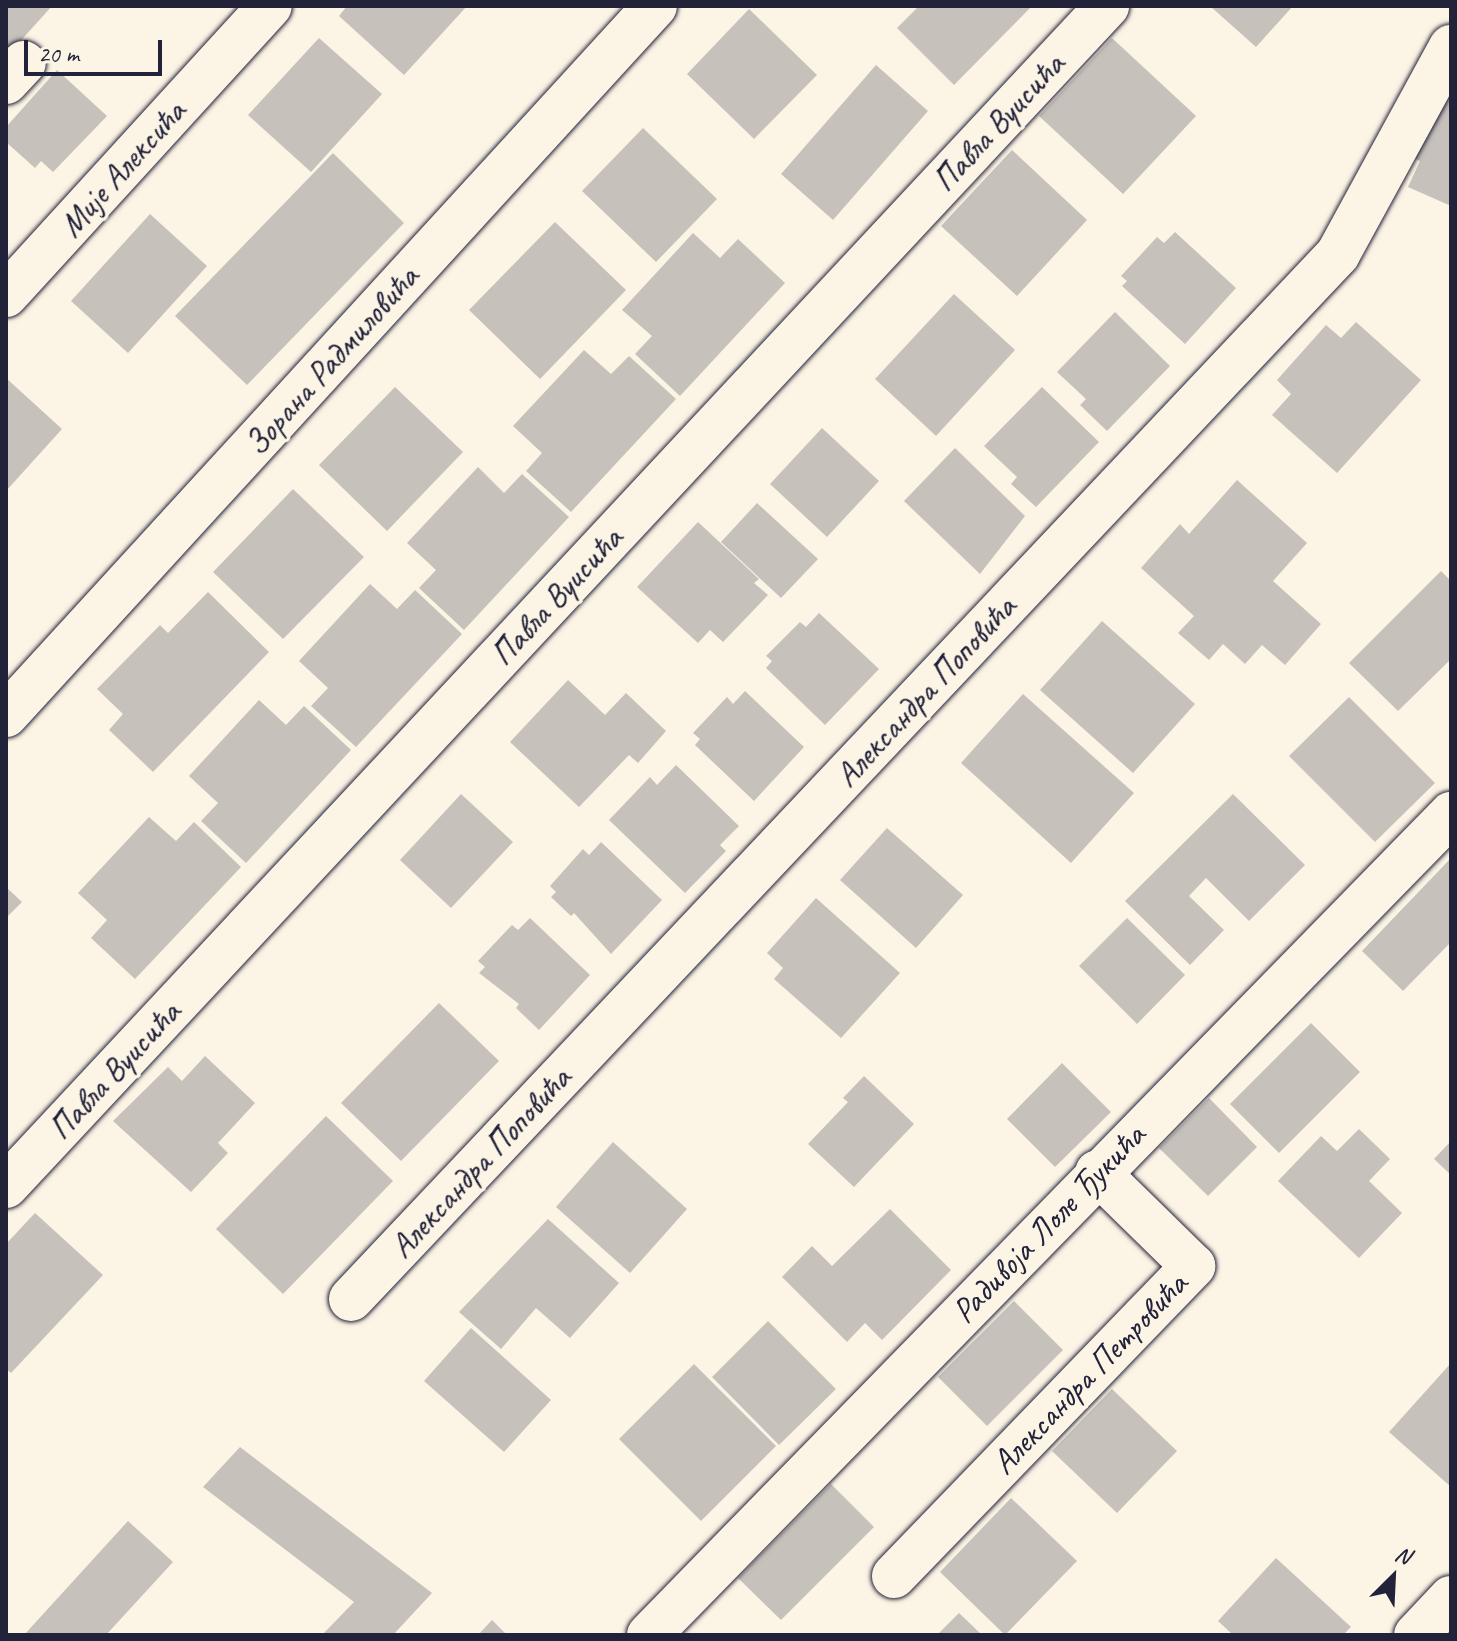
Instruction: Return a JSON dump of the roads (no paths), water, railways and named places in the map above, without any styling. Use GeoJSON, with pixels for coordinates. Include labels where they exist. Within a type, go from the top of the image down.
{"type":"FeatureCollection","features":[{"type":"Feature","properties":{"kind":"street","name":"Мије Алексића"},"geometry":{"type":"LineString","coordinates":[[6,295],[270,6]]}},
{"type":"Feature","properties":{"kind":"street","name":"Зорана Радмиловића"},"geometry":{"type":"LineString","coordinates":[[6,715],[655,6]]}},
{"type":"Feature","properties":{"kind":"street","name":"Павла Вуисића"},"geometry":{"type":"LineString","coordinates":[[6,1186],[1107,6]]}},
{"type":"Feature","properties":{"kind":"street","name":"Александра Поповића"},"geometry":{"type":"LineString","coordinates":[[351,1299],[1338,254],[1451,47]]}},
{"type":"Feature","properties":{"kind":"street","name":"Радивоја Лоле Ђукића"},"geometry":{"type":"LineString","coordinates":[[649,1635],[1097,1172],[1451,814]]}},
{"type":"Feature","properties":{"kind":"street","name":"Александра Петровића"},"geometry":{"type":"LineString","coordinates":[[894,1576],[1193,1266],[1097,1172]]}},
{"type":"Feature","properties":{"kind":"street"},"geometry":{"type":"LineString","coordinates":[[1416,1635],[1451,1598]]}}]}
